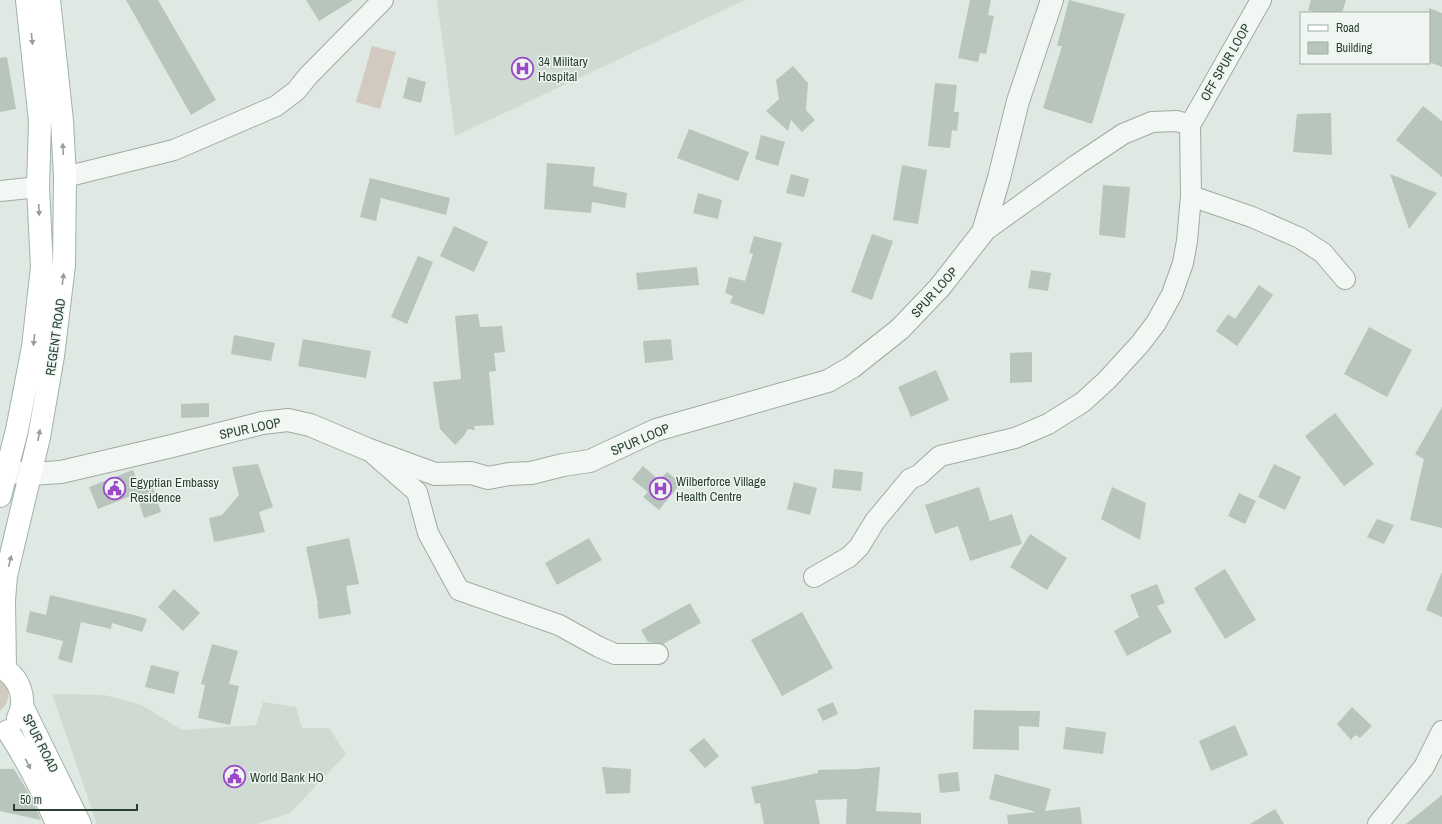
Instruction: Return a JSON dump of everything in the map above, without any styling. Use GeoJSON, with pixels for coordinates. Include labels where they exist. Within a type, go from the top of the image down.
{"type":"FeatureCollection","features":[{"type":"Feature","properties":{"kind":"main road","name":"REGENT ROAD"},"geometry":{"type":"LineString","coordinates":[[0,496],[17,430],[33,347],[42,267],[38,187],[40,121],[27,0]]}},
{"type":"Feature","properties":{"kind":"main road","name":"REGENT ROAD"},"geometry":{"type":"LineString","coordinates":[[3,668],[4,600],[6,576],[39,437],[53,356],[64,265],[65,177],[62,121],[49,0]]}},
{"type":"Feature","properties":{"kind":"main road"},"geometry":{"type":"LineString","coordinates":[[3,668],[13,676],[18,684],[21,693],[22,706],[14,725],[4,733]]}},
{"type":"Feature","properties":{"kind":"main road","name":"SPUR ROAD"},"geometry":{"type":"LineString","coordinates":[[22,706],[80,824]]}},
{"type":"Feature","properties":{"kind":"main road","name":"SPUR ROAD"},"geometry":{"type":"LineString","coordinates":[[4,733],[24,756],[48,802],[57,824]]}},
{"type":"Feature","properties":{"kind":"street"},"geometry":{"type":"LineString","coordinates":[[65,177],[174,150],[276,106],[296,91],[308,76],[383,0]]}},
{"type":"Feature","properties":{"kind":"street","name":"OFF SPUR LOOP"},"geometry":{"type":"LineString","coordinates":[[1190,125],[1261,0]]}},
{"type":"Feature","properties":{"kind":"street","name":"SPUR LOOP"},"geometry":{"type":"LineString","coordinates":[[7,471],[30,474],[61,472],[262,423],[288,420],[310,425],[367,449],[435,474],[471,473],[488,478],[509,474],[531,473],[563,465],[590,461],[656,430],[828,380],[852,367],[900,329],[940,287],[983,232],[999,178],[1018,101],[1050,1]]}},
{"type":"Feature","properties":{"kind":"street"},"geometry":{"type":"LineString","coordinates":[[814,577],[844,560],[859,547],[875,521],[910,479],[919,475],[940,456],[1015,438],[1048,424],[1083,402],[1107,380],[1148,334],[1156,323],[1172,294],[1184,263],[1191,196],[1190,125],[1178,121],[1152,122],[1123,134],[1078,164],[983,232]]}},
{"type":"Feature","properties":{"kind":"street"},"geometry":{"type":"LineString","coordinates":[[0,191],[38,187]]}},
{"type":"Feature","properties":{"kind":"street"},"geometry":{"type":"LineString","coordinates":[[1191,196],[1252,217],[1300,238],[1323,253],[1345,279]]}},
{"type":"Feature","properties":{"kind":"street"},"geometry":{"type":"LineString","coordinates":[[367,449],[417,492],[428,533],[459,590],[559,625],[600,648],[615,654],[658,654]]}},
{"type":"Feature","properties":{"kind":"street"},"geometry":{"type":"LineString","coordinates":[[1378,824],[1424,767],[1442,732]]}},
{"type":"Feature","properties":{"kind":"shaded area","name":"34 Military Hospital"},"geometry":{"type":"Polygon","coordinates":[[[437,0],[745,0],[455,136],[437,0]]]}},
{"type":"Feature","properties":{"kind":"shaded area"},"geometry":{"type":"Polygon","coordinates":[[[372,46],[396,52],[380,109],[356,102],[372,46]]]}},
{"type":"Feature","properties":{"kind":"shaded area"},"geometry":{"type":"Polygon","coordinates":[[[0,679],[8,691],[8,699],[0,711],[0,679]]]}},
{"type":"Feature","properties":{"kind":"shaded area"},"geometry":{"type":"Polygon","coordinates":[[[52,694],[104,695],[142,705],[182,730],[256,725],[263,702],[296,707],[302,728],[329,728],[346,754],[290,813],[257,824],[97,824],[52,694]]]}},
{"type":"Feature","properties":{"kind":"building"},"geometry":{"type":"Polygon","coordinates":[[[126,0],[158,0],[216,100],[191,115],[126,0]]]}},
{"type":"Feature","properties":{"kind":"building"},"geometry":{"type":"Polygon","coordinates":[[[306,0],[353,0],[319,21],[306,0]]]}},
{"type":"Feature","properties":{"kind":"building"},"geometry":{"type":"Polygon","coordinates":[[[970,0],[991,0],[988,15],[994,16],[986,54],[980,53],[978,62],[958,58],[970,0]]]}},
{"type":"Feature","properties":{"kind":"building"},"geometry":{"type":"Polygon","coordinates":[[[1069,0],[1125,14],[1092,124],[1043,108],[1062,46],[1057,46],[1069,0]]]}},
{"type":"Feature","properties":{"kind":"building"},"geometry":{"type":"Polygon","coordinates":[[[1311,0],[1346,0],[1342,12],[1313,12],[1308,10],[1311,0]]]}},
{"type":"Feature","properties":{"kind":"building"},"geometry":{"type":"Polygon","coordinates":[[[1429,8],[1442,13],[1442,67],[1430,62],[1429,8]]]}},
{"type":"Feature","properties":{"kind":"building"},"geometry":{"type":"Polygon","coordinates":[[[7,57],[16,109],[0,112],[0,58],[7,57]]]}},
{"type":"Feature","properties":{"kind":"building"},"geometry":{"type":"Polygon","coordinates":[[[793,66],[808,83],[806,110],[815,120],[802,132],[791,120],[788,131],[766,111],[779,99],[776,80],[793,66]]]}},
{"type":"Feature","properties":{"kind":"building"},"geometry":{"type":"Polygon","coordinates":[[[408,77],[426,82],[421,103],[403,98],[408,77]]]}},
{"type":"Feature","properties":{"kind":"building"},"geometry":{"type":"Polygon","coordinates":[[[935,83],[957,85],[954,112],[959,112],[957,131],[952,130],[950,148],[928,146],[935,83]]]}},
{"type":"Feature","properties":{"kind":"building"},"geometry":{"type":"Polygon","coordinates":[[[1423,106],[1442,121],[1442,177],[1396,140],[1423,106]]]}},
{"type":"Feature","properties":{"kind":"building"},"geometry":{"type":"Polygon","coordinates":[[[1331,113],[1332,155],[1293,152],[1297,114],[1331,113]]]}},
{"type":"Feature","properties":{"kind":"building"},"geometry":{"type":"Polygon","coordinates":[[[689,129],[749,152],[738,181],[677,158],[689,129]]]}},
{"type":"Feature","properties":{"kind":"building"},"geometry":{"type":"Polygon","coordinates":[[[761,135],[785,142],[778,166],[755,159],[761,135]]]}},
{"type":"Feature","properties":{"kind":"building"},"geometry":{"type":"Polygon","coordinates":[[[547,163],[595,167],[593,186],[627,193],[625,208],[592,202],[591,213],[544,209],[547,163]]]}},
{"type":"Feature","properties":{"kind":"building"},"geometry":{"type":"Polygon","coordinates":[[[902,165],[927,170],[918,224],[893,220],[902,165]]]}},
{"type":"Feature","properties":{"kind":"building"},"geometry":{"type":"Polygon","coordinates":[[[791,174],[809,179],[804,197],[786,193],[791,174]]]}},
{"type":"Feature","properties":{"kind":"building"},"geometry":{"type":"Polygon","coordinates":[[[1390,174],[1437,193],[1409,229],[1390,174]]]}},
{"type":"Feature","properties":{"kind":"building"},"geometry":{"type":"Polygon","coordinates":[[[370,178],[450,198],[446,215],[381,198],[376,221],[360,217],[370,178]]]}},
{"type":"Feature","properties":{"kind":"building"},"geometry":{"type":"Polygon","coordinates":[[[1103,185],[1130,187],[1125,238],[1099,235],[1103,185]]]}},
{"type":"Feature","properties":{"kind":"building"},"geometry":{"type":"Polygon","coordinates":[[[698,193],[722,200],[718,219],[693,213],[698,193]]]}},
{"type":"Feature","properties":{"kind":"building"},"geometry":{"type":"Polygon","coordinates":[[[454,226],[488,242],[474,272],[440,256],[454,226]]]}},
{"type":"Feature","properties":{"kind":"building"},"geometry":{"type":"Polygon","coordinates":[[[872,234],[893,241],[872,300],[851,292],[872,234]]]}},
{"type":"Feature","properties":{"kind":"building"},"geometry":{"type":"Polygon","coordinates":[[[754,236],[782,243],[764,315],[730,303],[733,296],[725,293],[729,277],[745,281],[753,254],[749,253],[754,236]]]}},
{"type":"Feature","properties":{"kind":"building"},"geometry":{"type":"Polygon","coordinates":[[[418,256],[433,262],[407,324],[391,317],[418,256]]]}},
{"type":"Feature","properties":{"kind":"building"},"geometry":{"type":"Polygon","coordinates":[[[697,267],[699,285],[638,290],[636,273],[697,267]]]}},
{"type":"Feature","properties":{"kind":"building"},"geometry":{"type":"Polygon","coordinates":[[[1031,270],[1051,273],[1048,291],[1028,288],[1031,270]]]}},
{"type":"Feature","properties":{"kind":"building"},"geometry":{"type":"Polygon","coordinates":[[[1259,285],[1273,295],[1237,346],[1216,331],[1228,314],[1235,319],[1259,285]]]}},
{"type":"Feature","properties":{"kind":"building"},"geometry":{"type":"Polygon","coordinates":[[[478,314],[480,327],[502,326],[505,352],[494,353],[496,371],[489,372],[494,425],[474,426],[475,430],[468,429],[455,445],[440,429],[433,382],[461,379],[455,316],[478,314]]]}},
{"type":"Feature","properties":{"kind":"building"},"geometry":{"type":"Polygon","coordinates":[[[1369,327],[1412,350],[1387,397],[1344,374],[1369,327]]]}},
{"type":"Feature","properties":{"kind":"building"},"geometry":{"type":"Polygon","coordinates":[[[234,335],[275,343],[271,361],[231,354],[234,335]]]}},
{"type":"Feature","properties":{"kind":"building"},"geometry":{"type":"Polygon","coordinates":[[[303,339],[371,351],[366,378],[298,366],[303,339]]]}},
{"type":"Feature","properties":{"kind":"building"},"geometry":{"type":"Polygon","coordinates":[[[671,339],[673,360],[645,363],[643,341],[671,339]]]}},
{"type":"Feature","properties":{"kind":"building"},"geometry":{"type":"Polygon","coordinates":[[[1032,352],[1032,382],[1010,383],[1010,353],[1032,352]]]}},
{"type":"Feature","properties":{"kind":"building"},"geometry":{"type":"Polygon","coordinates":[[[936,370],[949,400],[911,417],[898,387],[936,370]]]}},
{"type":"Feature","properties":{"kind":"building"},"geometry":{"type":"Polygon","coordinates":[[[209,403],[209,417],[181,418],[181,404],[209,403]]]}},
{"type":"Feature","properties":{"kind":"building"},"geometry":{"type":"Polygon","coordinates":[[[1442,407],[1442,528],[1410,520],[1424,459],[1415,454],[1442,407]]]}},
{"type":"Feature","properties":{"kind":"building"},"geometry":{"type":"Polygon","coordinates":[[[1335,413],[1374,464],[1344,486],[1305,436],[1335,413]]]}},
{"type":"Feature","properties":{"kind":"building"},"geometry":{"type":"Polygon","coordinates":[[[258,464],[273,507],[259,512],[265,532],[214,542],[209,518],[222,515],[239,495],[232,467],[258,464]]]}},
{"type":"Feature","properties":{"kind":"building"},"geometry":{"type":"Polygon","coordinates":[[[1274,464],[1301,477],[1285,510],[1258,497],[1274,464]]]}},
{"type":"Feature","properties":{"kind":"building","name":"Wilberforce Village Health Centre"},"geometry":{"type":"Polygon","coordinates":[[[643,466],[659,480],[667,472],[681,483],[659,510],[643,497],[648,492],[632,479],[643,466]]]}},
{"type":"Feature","properties":{"kind":"building"},"geometry":{"type":"Polygon","coordinates":[[[834,469],[863,472],[861,491],[832,488],[834,469]]]}},
{"type":"Feature","properties":{"kind":"building","name":"Egyptian Embassy Residence"},"geometry":{"type":"Polygon","coordinates":[[[133,470],[140,488],[152,484],[161,512],[144,518],[136,494],[98,509],[89,487],[133,470]]]}},
{"type":"Feature","properties":{"kind":"building"},"geometry":{"type":"Polygon","coordinates":[[[794,482],[817,488],[810,515],[787,509],[794,482]]]}},
{"type":"Feature","properties":{"kind":"building"},"geometry":{"type":"Polygon","coordinates":[[[979,487],[990,521],[1012,514],[1022,544],[970,561],[958,526],[935,534],[925,505],[979,487]]]}},
{"type":"Feature","properties":{"kind":"building"},"geometry":{"type":"Polygon","coordinates":[[[1112,487],[1146,503],[1140,540],[1101,519],[1112,487]]]}},
{"type":"Feature","properties":{"kind":"building"},"geometry":{"type":"Polygon","coordinates":[[[1239,493],[1256,501],[1245,524],[1228,516],[1239,493]]]}},
{"type":"Feature","properties":{"kind":"building"},"geometry":{"type":"Polygon","coordinates":[[[1377,519],[1394,525],[1384,544],[1367,537],[1377,519]]]}},
{"type":"Feature","properties":{"kind":"building"},"geometry":{"type":"Polygon","coordinates":[[[1030,534],[1067,558],[1047,590],[1010,567],[1030,534]]]}},
{"type":"Feature","properties":{"kind":"building"},"geometry":{"type":"Polygon","coordinates":[[[349,538],[359,584],[346,586],[351,614],[319,619],[318,604],[306,547],[349,538]]]}},
{"type":"Feature","properties":{"kind":"building"},"geometry":{"type":"Polygon","coordinates":[[[589,538],[602,560],[557,585],[545,563],[589,538]]]}},
{"type":"Feature","properties":{"kind":"building"},"geometry":{"type":"Polygon","coordinates":[[[1225,569],[1256,620],[1225,639],[1194,588],[1225,569]]]}},
{"type":"Feature","properties":{"kind":"building"},"geometry":{"type":"Polygon","coordinates":[[[1442,572],[1442,617],[1426,610],[1442,572]]]}},
{"type":"Feature","properties":{"kind":"building"},"geometry":{"type":"Polygon","coordinates":[[[1157,584],[1165,603],[1157,606],[1172,632],[1127,656],[1114,631],[1139,617],[1130,595],[1157,584]]]}},
{"type":"Feature","properties":{"kind":"building"},"geometry":{"type":"Polygon","coordinates":[[[174,589],[200,613],[183,631],[158,607],[174,589]]]}},
{"type":"Feature","properties":{"kind":"building"},"geometry":{"type":"Polygon","coordinates":[[[50,595],[147,619],[142,632],[112,623],[111,629],[81,622],[72,663],[58,659],[63,641],[26,632],[30,611],[46,615],[50,595]]]}},
{"type":"Feature","properties":{"kind":"building"},"geometry":{"type":"Polygon","coordinates":[[[690,603],[701,623],[663,644],[648,642],[641,630],[690,603]]]}},
{"type":"Feature","properties":{"kind":"building"},"geometry":{"type":"Polygon","coordinates":[[[802,612],[833,668],[782,696],[751,640],[802,612]]]}},
{"type":"Feature","properties":{"kind":"building"},"geometry":{"type":"Polygon","coordinates":[[[212,644],[238,651],[229,684],[239,686],[230,725],[198,718],[205,685],[201,684],[212,644]]]}},
{"type":"Feature","properties":{"kind":"building"},"geometry":{"type":"Polygon","coordinates":[[[151,665],[179,672],[174,694],[145,687],[151,665]]]}},
{"type":"Feature","properties":{"kind":"building"},"geometry":{"type":"Polygon","coordinates":[[[833,702],[838,714],[823,721],[817,709],[833,702]]]}},
{"type":"Feature","properties":{"kind":"building"},"geometry":{"type":"Polygon","coordinates":[[[1352,707],[1372,726],[1360,738],[1355,735],[1351,740],[1337,724],[1352,707]]]}},
{"type":"Feature","properties":{"kind":"building"},"geometry":{"type":"Polygon","coordinates":[[[974,710],[1040,711],[1039,727],[1019,726],[1019,750],[973,749],[974,710]]]}},
{"type":"Feature","properties":{"kind":"building"},"geometry":{"type":"Polygon","coordinates":[[[1235,725],[1248,755],[1211,771],[1199,741],[1235,725]]]}},
{"type":"Feature","properties":{"kind":"building"},"geometry":{"type":"Polygon","coordinates":[[[1066,727],[1106,732],[1103,754],[1063,749],[1066,727]]]}},
{"type":"Feature","properties":{"kind":"building"},"geometry":{"type":"Polygon","coordinates":[[[704,738],[719,756],[705,768],[689,750],[704,738]]]}},
{"type":"Feature","properties":{"kind":"building"},"geometry":{"type":"Polygon","coordinates":[[[602,767],[631,769],[630,793],[606,794],[602,767]]]}},
{"type":"Feature","properties":{"kind":"building"},"geometry":{"type":"Polygon","coordinates":[[[880,767],[876,811],[921,813],[921,824],[846,824],[847,799],[815,800],[820,824],[764,824],[760,803],[755,804],[751,787],[818,773],[818,770],[880,767]]]}},
{"type":"Feature","properties":{"kind":"building"},"geometry":{"type":"Polygon","coordinates":[[[0,769],[14,769],[31,797],[41,820],[0,811],[0,769]]]}},
{"type":"Feature","properties":{"kind":"building"},"geometry":{"type":"Polygon","coordinates":[[[958,772],[960,791],[940,793],[938,774],[958,772]]]}},
{"type":"Feature","properties":{"kind":"building"},"geometry":{"type":"Polygon","coordinates":[[[995,774],[1051,789],[1045,811],[1080,807],[1082,824],[1008,824],[1007,815],[1036,812],[989,799],[995,774]]]}},
{"type":"Feature","properties":{"kind":"building"},"geometry":{"type":"Polygon","coordinates":[[[1442,795],[1442,824],[1406,824],[1442,795]]]}},
{"type":"Feature","properties":{"kind":"building"},"geometry":{"type":"Polygon","coordinates":[[[1275,809],[1284,824],[1250,824],[1275,809]]]}},
{"type":"Feature","properties":{"kind":"place","name":"34 Military Hospital"},"geometry":{"type":"Point","coordinates":[523,68]}},
{"type":"Feature","properties":{"kind":"place","name":"Wilberforce Village Health Centre"},"geometry":{"type":"Point","coordinates":[660,488]}},
{"type":"Feature","properties":{"kind":"place","name":"Egyptian Embassy Residence"},"geometry":{"type":"Point","coordinates":[115,489]}},
{"type":"Feature","properties":{"kind":"place","name":"World Bank HO"},"geometry":{"type":"Point","coordinates":[235,777]}}]}
